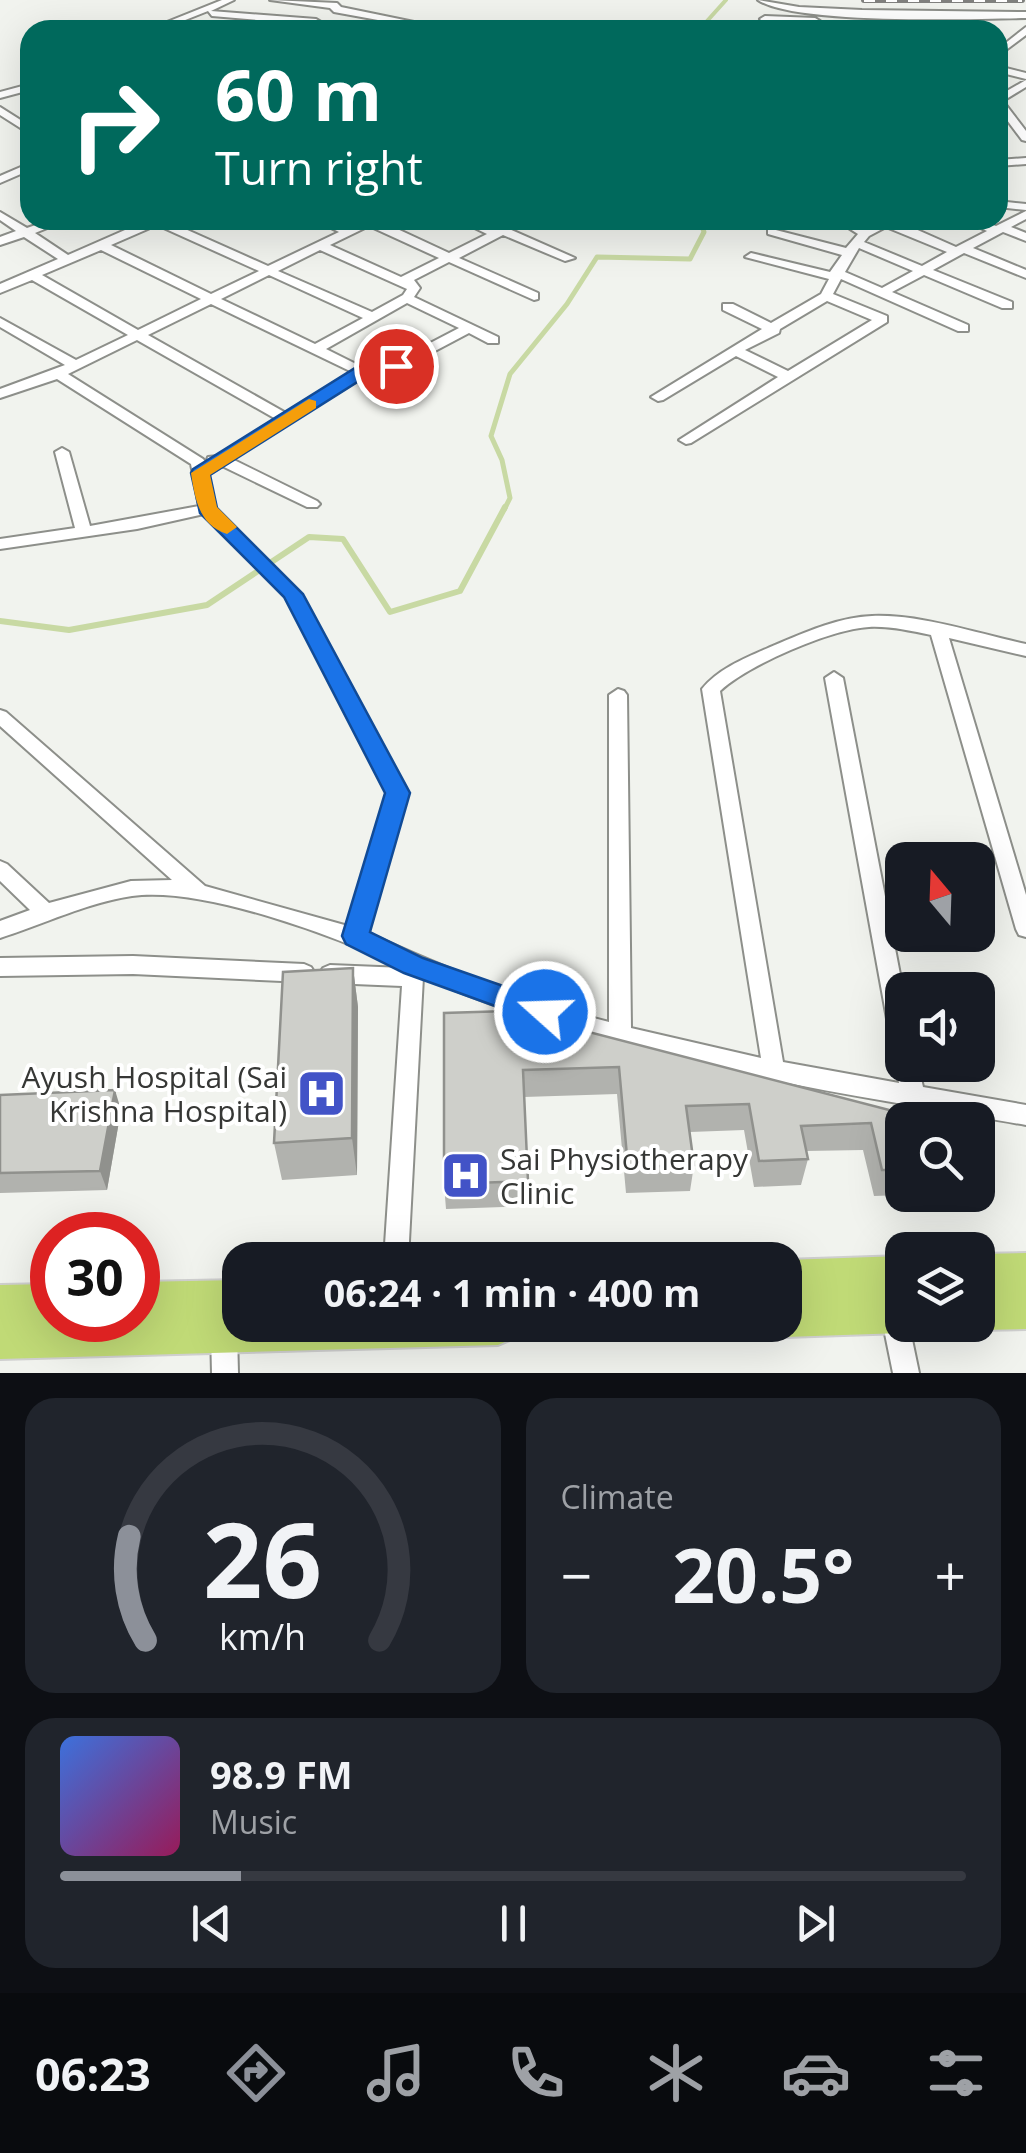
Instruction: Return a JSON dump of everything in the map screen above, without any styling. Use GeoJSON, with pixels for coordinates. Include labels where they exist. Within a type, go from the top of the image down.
{"type":"FeatureCollection","features":[{"type":"Feature","properties":{"kind":"highway"},"geometry":{"type":"LineString","coordinates":[[995,1273],[1026,1272]]}},
{"type":"Feature","properties":{"kind":"highway"},"geometry":{"type":"LineString","coordinates":[[802,1282],[885,1298]]}},
{"type":"Feature","properties":{"kind":"highway"},"geometry":{"type":"LineString","coordinates":[[0,1304],[30,1303]]}},
{"type":"Feature","properties":{"kind":"highway"},"geometry":{"type":"LineString","coordinates":[[802,1315],[885,1303]]}},
{"type":"Feature","properties":{"kind":"highway"},"geometry":{"type":"LineString","coordinates":[[160,1305],[222,1314]]}},
{"type":"Feature","properties":{"kind":"highway"},"geometry":{"type":"LineString","coordinates":[[995,1311],[1026,1310]]}},
{"type":"Feature","properties":{"kind":"highway"},"geometry":{"type":"LineString","coordinates":[[0,1339],[222,1317]]}},
{"type":"Feature","properties":{"kind":"street"},"geometry":{"type":"LineString","coordinates":[[181,20],[230,0]]}},
{"type":"Feature","properties":{"kind":"street"},"geometry":{"type":"LineString","coordinates":[[187,20],[246,0]]}},
{"type":"Feature","properties":{"kind":"street"},"geometry":{"type":"LineString","coordinates":[[274,0],[399,20]]}},
{"type":"Feature","properties":{"kind":"street"},"geometry":{"type":"LineString","coordinates":[[762,0],[807,10],[959,18],[1026,16]]}},
{"type":"Feature","properties":{"kind":"street"},"geometry":{"type":"LineString","coordinates":[[212,12],[295,20]]}},
{"type":"Feature","properties":{"kind":"street"},"geometry":{"type":"LineString","coordinates":[[945,20],[959,18]]}},
{"type":"Feature","properties":{"kind":"street"},"geometry":{"type":"LineString","coordinates":[[766,19],[786,20]]}},
{"type":"Feature","properties":{"kind":"street"},"geometry":{"type":"LineString","coordinates":[[1008,114],[1026,138]]}},
{"type":"Feature","properties":{"kind":"street"},"geometry":{"type":"LineString","coordinates":[[23,230],[67,260]]}},
{"type":"Feature","properties":{"kind":"street"},"geometry":{"type":"LineString","coordinates":[[0,241],[32,230]]}},
{"type":"Feature","properties":{"kind":"street"},"geometry":{"type":"LineString","coordinates":[[180,230],[372,317]]}},
{"type":"Feature","properties":{"kind":"street"},"geometry":{"type":"LineString","coordinates":[[345,230],[350,232]]}},
{"type":"Feature","properties":{"kind":"street"},"geometry":{"type":"LineString","coordinates":[[0,394],[76,366],[354,230]]}},
{"type":"Feature","properties":{"kind":"street"},"geometry":{"type":"LineString","coordinates":[[389,230],[534,296]]}},
{"type":"Feature","properties":{"kind":"street"},"geometry":{"type":"LineString","coordinates":[[488,230],[497,234]]}},
{"type":"Feature","properties":{"kind":"street"},"geometry":{"type":"LineString","coordinates":[[410,293],[406,278],[503,230],[569,258]]}},
{"type":"Feature","properties":{"kind":"street"},"geometry":{"type":"LineString","coordinates":[[849,230],[857,243]]}},
{"type":"Feature","properties":{"kind":"street"},"geometry":{"type":"LineString","coordinates":[[658,397],[826,296],[857,243],[875,230]]}},
{"type":"Feature","properties":{"kind":"street"},"geometry":{"type":"LineString","coordinates":[[910,230],[1026,274]]}},
{"type":"Feature","properties":{"kind":"street"},"geometry":{"type":"LineString","coordinates":[[882,292],[997,230]]}},
{"type":"Feature","properties":{"kind":"street"},"geometry":{"type":"LineString","coordinates":[[0,289],[134,231]]}},
{"type":"Feature","properties":{"kind":"street"},"geometry":{"type":"LineString","coordinates":[[772,231],[857,243],[1006,305]]}},
{"type":"Feature","properties":{"kind":"street"},"geometry":{"type":"LineString","coordinates":[[101,245],[362,372]]}},
{"type":"Feature","properties":{"kind":"street"},"geometry":{"type":"LineString","coordinates":[[321,246],[494,340]]}},
{"type":"Feature","properties":{"kind":"street"},"geometry":{"type":"LineString","coordinates":[[751,257],[835,275],[964,328]]}},
{"type":"Feature","properties":{"kind":"street"},"geometry":{"type":"LineString","coordinates":[[32,275],[286,419]]}},
{"type":"Feature","properties":{"kind":"street"},"geometry":{"type":"LineString","coordinates":[[316,350],[410,293]]}},
{"type":"Feature","properties":{"kind":"street"},"geometry":{"type":"LineString","coordinates":[[686,440],[882,319],[826,296]]}},
{"type":"Feature","properties":{"kind":"street"},"geometry":{"type":"LineString","coordinates":[[728,307],[774,330]]}},
{"type":"Feature","properties":{"kind":"street"},"geometry":{"type":"LineString","coordinates":[[0,322],[76,366]]}},
{"type":"Feature","properties":{"kind":"street"},"geometry":{"type":"LineString","coordinates":[[199,468],[222,460],[362,372],[396,366],[469,328]]}},
{"type":"Feature","properties":{"kind":"street"},"geometry":{"type":"LineString","coordinates":[[736,351],[788,377]]}},
{"type":"Feature","properties":{"kind":"street"},"geometry":{"type":"LineString","coordinates":[[58,374],[199,468],[208,509],[292,594],[398,793],[355,936]]}},
{"type":"Feature","properties":{"kind":"street"},"geometry":{"type":"LineString","coordinates":[[62,452],[83,530]]}},
{"type":"Feature","properties":{"kind":"street"},"geometry":{"type":"LineString","coordinates":[[222,460],[312,504]]}},
{"type":"Feature","properties":{"kind":"street"},"geometry":{"type":"LineString","coordinates":[[0,544],[137,524],[208,509]]}},
{"type":"Feature","properties":{"kind":"street"},"geometry":{"type":"LineString","coordinates":[[774,1072],[710,689],[719,677],[746,663],[870,620],[1026,650]]}},
{"type":"Feature","properties":{"kind":"street"},"geometry":{"type":"LineString","coordinates":[[938,634],[1026,929]]}},
{"type":"Feature","properties":{"kind":"street"},"geometry":{"type":"LineString","coordinates":[[834,678],[889,972]]}},
{"type":"Feature","properties":{"kind":"street"},"geometry":{"type":"LineString","coordinates":[[618,696],[620,1035]]}},
{"type":"Feature","properties":{"kind":"street"},"geometry":{"type":"LineString","coordinates":[[0,716],[200,893]]}},
{"type":"Feature","properties":{"kind":"street"},"geometry":{"type":"LineString","coordinates":[[0,869],[44,912]]}},
{"type":"Feature","properties":{"kind":"street"},"geometry":{"type":"LineString","coordinates":[[0,930],[44,912],[147,886],[200,893],[355,936],[413,972],[674,1052],[1026,1115]]}},
{"type":"Feature","properties":{"kind":"street"},"geometry":{"type":"LineString","coordinates":[[0,967],[133,965],[413,972]]}},
{"type":"Feature","properties":{"kind":"street"},"geometry":{"type":"LineString","coordinates":[[397,1242],[413,972]]}},
{"type":"Feature","properties":{"kind":"street"},"geometry":{"type":"LineString","coordinates":[[910,1082],[913,1096]]}},
{"type":"Feature","properties":{"kind":"street"},"geometry":{"type":"LineString","coordinates":[[225,1373],[229,1342]]}},
{"type":"Feature","properties":{"kind":"street"},"geometry":{"type":"LineString","coordinates":[[903,1342],[906,1373]]}},
{"type":"Feature","properties":{"kind":"building","name":"Ayush Hospital (Sai Krishna Hospital)"},"geometry":{"type":"Polygon","coordinates":[[[353,968],[352,1138],[274,1143],[283,972],[353,968]]]}},
{"type":"Feature","properties":{"kind":"building"},"geometry":{"type":"Polygon","coordinates":[[[508,1011],[885,1109],[885,1170],[871,1123],[801,1126],[808,1159],[759,1161],[749,1104],[686,1106],[694,1165],[628,1167],[619,1067],[523,1070],[528,1181],[444,1184],[444,1013],[508,1011]]]}},
{"type":"Feature","properties":{"kind":"building"},"geometry":{"type":"Polygon","coordinates":[[[115,1090],[100,1171],[0,1173],[0,1095],[115,1090]]]}},
{"type":"Feature","properties":{"kind":"waterway"},"geometry":{"type":"LineString","coordinates":[[708,20],[726,0]]}},
{"type":"Feature","properties":{"kind":"waterway"},"geometry":{"type":"LineString","coordinates":[[504,510],[510,498],[502,460],[491,436],[510,374],[567,304],[597,257],[690,259],[703,230]]}},
{"type":"Feature","properties":{"kind":"waterway"},"geometry":{"type":"LineString","coordinates":[[0,621],[69,630],[207,605],[309,537],[343,539],[390,612],[460,591],[505,507]]}},
{"type":"Feature","properties":{"kind":"railway"},"geometry":{"type":"LineString","coordinates":[[864,0],[1022,0]]}},
{"type":"Feature","properties":{"kind":"slow traffic"},"geometry":{"type":"LineString","coordinates":[[227,527],[208,509],[200,473],[309,404]]}},
{"type":"Feature","properties":{"kind":"place","name":"Ayush Hospital (Sai Krishna Hospital)"},"geometry":{"type":"Point","coordinates":[322,1093]}},
{"type":"Feature","properties":{"kind":"place","name":"Sai Physiotherapy Clinic"},"geometry":{"type":"Point","coordinates":[465,1175]}},
{"type":"Feature","properties":{"kind":"route"},"geometry":{"type":"LineString","coordinates":[[396,366],[362,372],[200,473],[208,509],[292,594],[398,793],[355,936],[414,966],[545,1012]]}}]}
